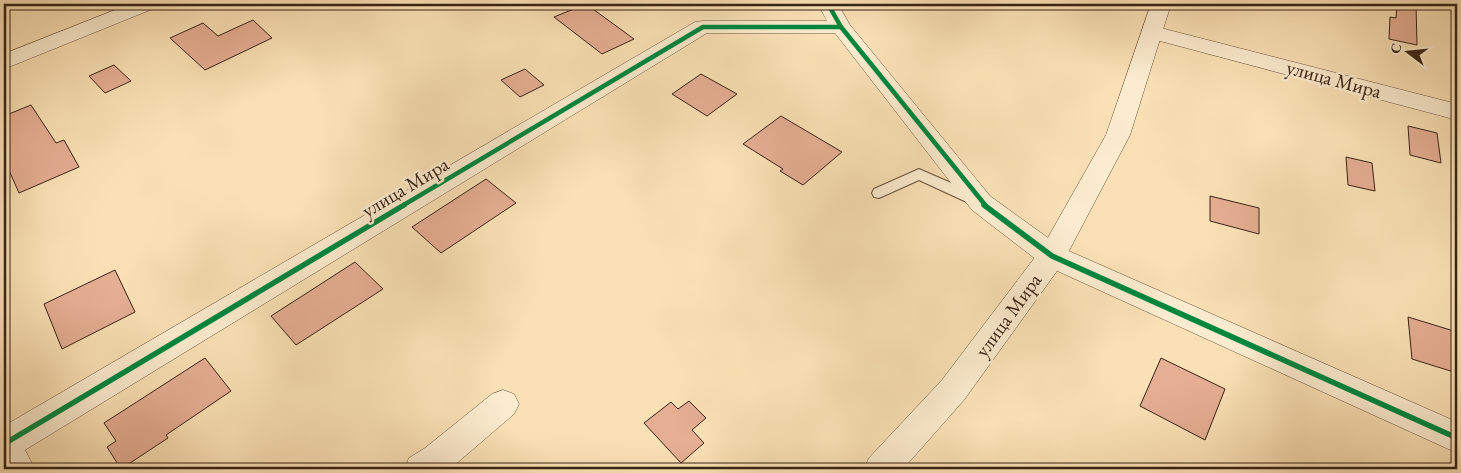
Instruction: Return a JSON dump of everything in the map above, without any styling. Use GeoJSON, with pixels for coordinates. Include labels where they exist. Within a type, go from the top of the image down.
{"type":"FeatureCollection","features":[{"type":"Feature","properties":{"kind":"street"},"geometry":{"type":"LineString","coordinates":[[4,62],[148,4]]}},
{"type":"Feature","properties":{"kind":"street"},"geometry":{"type":"LineString","coordinates":[[828,4],[841,28],[982,203],[1052,256],[1457,438]]}},
{"type":"Feature","properties":{"kind":"street","name":"улица Мира"},"geometry":{"type":"LineString","coordinates":[[881,469],[953,390],[1052,256],[1118,135],[1161,4]]}},
{"type":"Feature","properties":{"kind":"street","name":"улица Мира"},"geometry":{"type":"LineString","coordinates":[[4,445],[703,27],[841,28]]}},
{"type":"Feature","properties":{"kind":"street","name":"улица Мира"},"geometry":{"type":"LineString","coordinates":[[1153,32],[1457,112]]}},
{"type":"Feature","properties":{"kind":"street"},"geometry":{"type":"LineString","coordinates":[[421,469],[437,459],[503,404]]}},
{"type":"Feature","properties":{"kind":"street"},"geometry":{"type":"LineString","coordinates":[[4,445],[18,469]]}},
{"type":"Feature","properties":{"kind":"lane"},"geometry":{"type":"LineString","coordinates":[[879,193],[919,174],[982,203]]}},
{"type":"Feature","properties":{"kind":"building"},"geometry":{"type":"Polygon","coordinates":[[[586,4],[634,39],[602,54],[554,17],[586,4]]]}},
{"type":"Feature","properties":{"kind":"building"},"geometry":{"type":"Polygon","coordinates":[[[1397,4],[1416,4],[1417,45],[1389,39],[1390,17],[1396,18],[1397,4]]]}},
{"type":"Feature","properties":{"kind":"building"},"geometry":{"type":"Polygon","coordinates":[[[253,20],[272,38],[205,70],[170,38],[203,23],[218,36],[253,20]]]}},
{"type":"Feature","properties":{"kind":"building"},"geometry":{"type":"Polygon","coordinates":[[[114,65],[131,81],[105,93],[89,76],[114,65]]]}},
{"type":"Feature","properties":{"kind":"building"},"geometry":{"type":"Polygon","coordinates":[[[525,69],[544,85],[520,97],[501,80],[525,69]]]}},
{"type":"Feature","properties":{"kind":"building"},"geometry":{"type":"Polygon","coordinates":[[[701,74],[737,94],[707,116],[672,94],[701,74]]]}},
{"type":"Feature","properties":{"kind":"building"},"geometry":{"type":"Polygon","coordinates":[[[31,105],[56,143],[64,140],[79,167],[19,193],[4,159],[4,116],[31,105]]]}},
{"type":"Feature","properties":{"kind":"building"},"geometry":{"type":"Polygon","coordinates":[[[781,116],[842,152],[803,185],[780,171],[783,169],[743,144],[781,116]]]}},
{"type":"Feature","properties":{"kind":"building"},"geometry":{"type":"Polygon","coordinates":[[[1408,126],[1437,133],[1441,163],[1410,155],[1408,126]]]}},
{"type":"Feature","properties":{"kind":"building"},"geometry":{"type":"Polygon","coordinates":[[[1346,157],[1372,163],[1375,191],[1348,185],[1346,157]]]}},
{"type":"Feature","properties":{"kind":"building"},"geometry":{"type":"Polygon","coordinates":[[[486,179],[516,203],[441,253],[412,227],[486,179]]]}},
{"type":"Feature","properties":{"kind":"building"},"geometry":{"type":"Polygon","coordinates":[[[1210,196],[1259,208],[1259,234],[1210,221],[1210,196]]]}},
{"type":"Feature","properties":{"kind":"building"},"geometry":{"type":"Polygon","coordinates":[[[355,262],[383,289],[296,345],[271,316],[355,262]]]}},
{"type":"Feature","properties":{"kind":"building"},"geometry":{"type":"Polygon","coordinates":[[[115,270],[135,312],[62,349],[44,304],[115,270]]]}},
{"type":"Feature","properties":{"kind":"building"},"geometry":{"type":"Polygon","coordinates":[[[1408,317],[1457,332],[1457,373],[1412,359],[1408,317]]]}},
{"type":"Feature","properties":{"kind":"building"},"geometry":{"type":"Polygon","coordinates":[[[205,358],[231,391],[166,435],[168,438],[121,469],[107,447],[116,441],[104,423],[205,358]]]}},
{"type":"Feature","properties":{"kind":"building"},"geometry":{"type":"Polygon","coordinates":[[[1161,358],[1225,389],[1205,440],[1140,406],[1161,358]]]}},
{"type":"Feature","properties":{"kind":"building"},"geometry":{"type":"Polygon","coordinates":[[[689,401],[706,418],[692,430],[704,443],[681,463],[644,423],[671,402],[678,409],[689,401]]]}},
{"type":"Feature","properties":{"kind":"cycle path"},"geometry":{"type":"LineString","coordinates":[[828,4],[841,27],[981,203],[1052,256],[1457,438]]}},
{"type":"Feature","properties":{"kind":"cycle path"},"geometry":{"type":"LineString","coordinates":[[4,444],[703,27],[841,27]]}}]}
